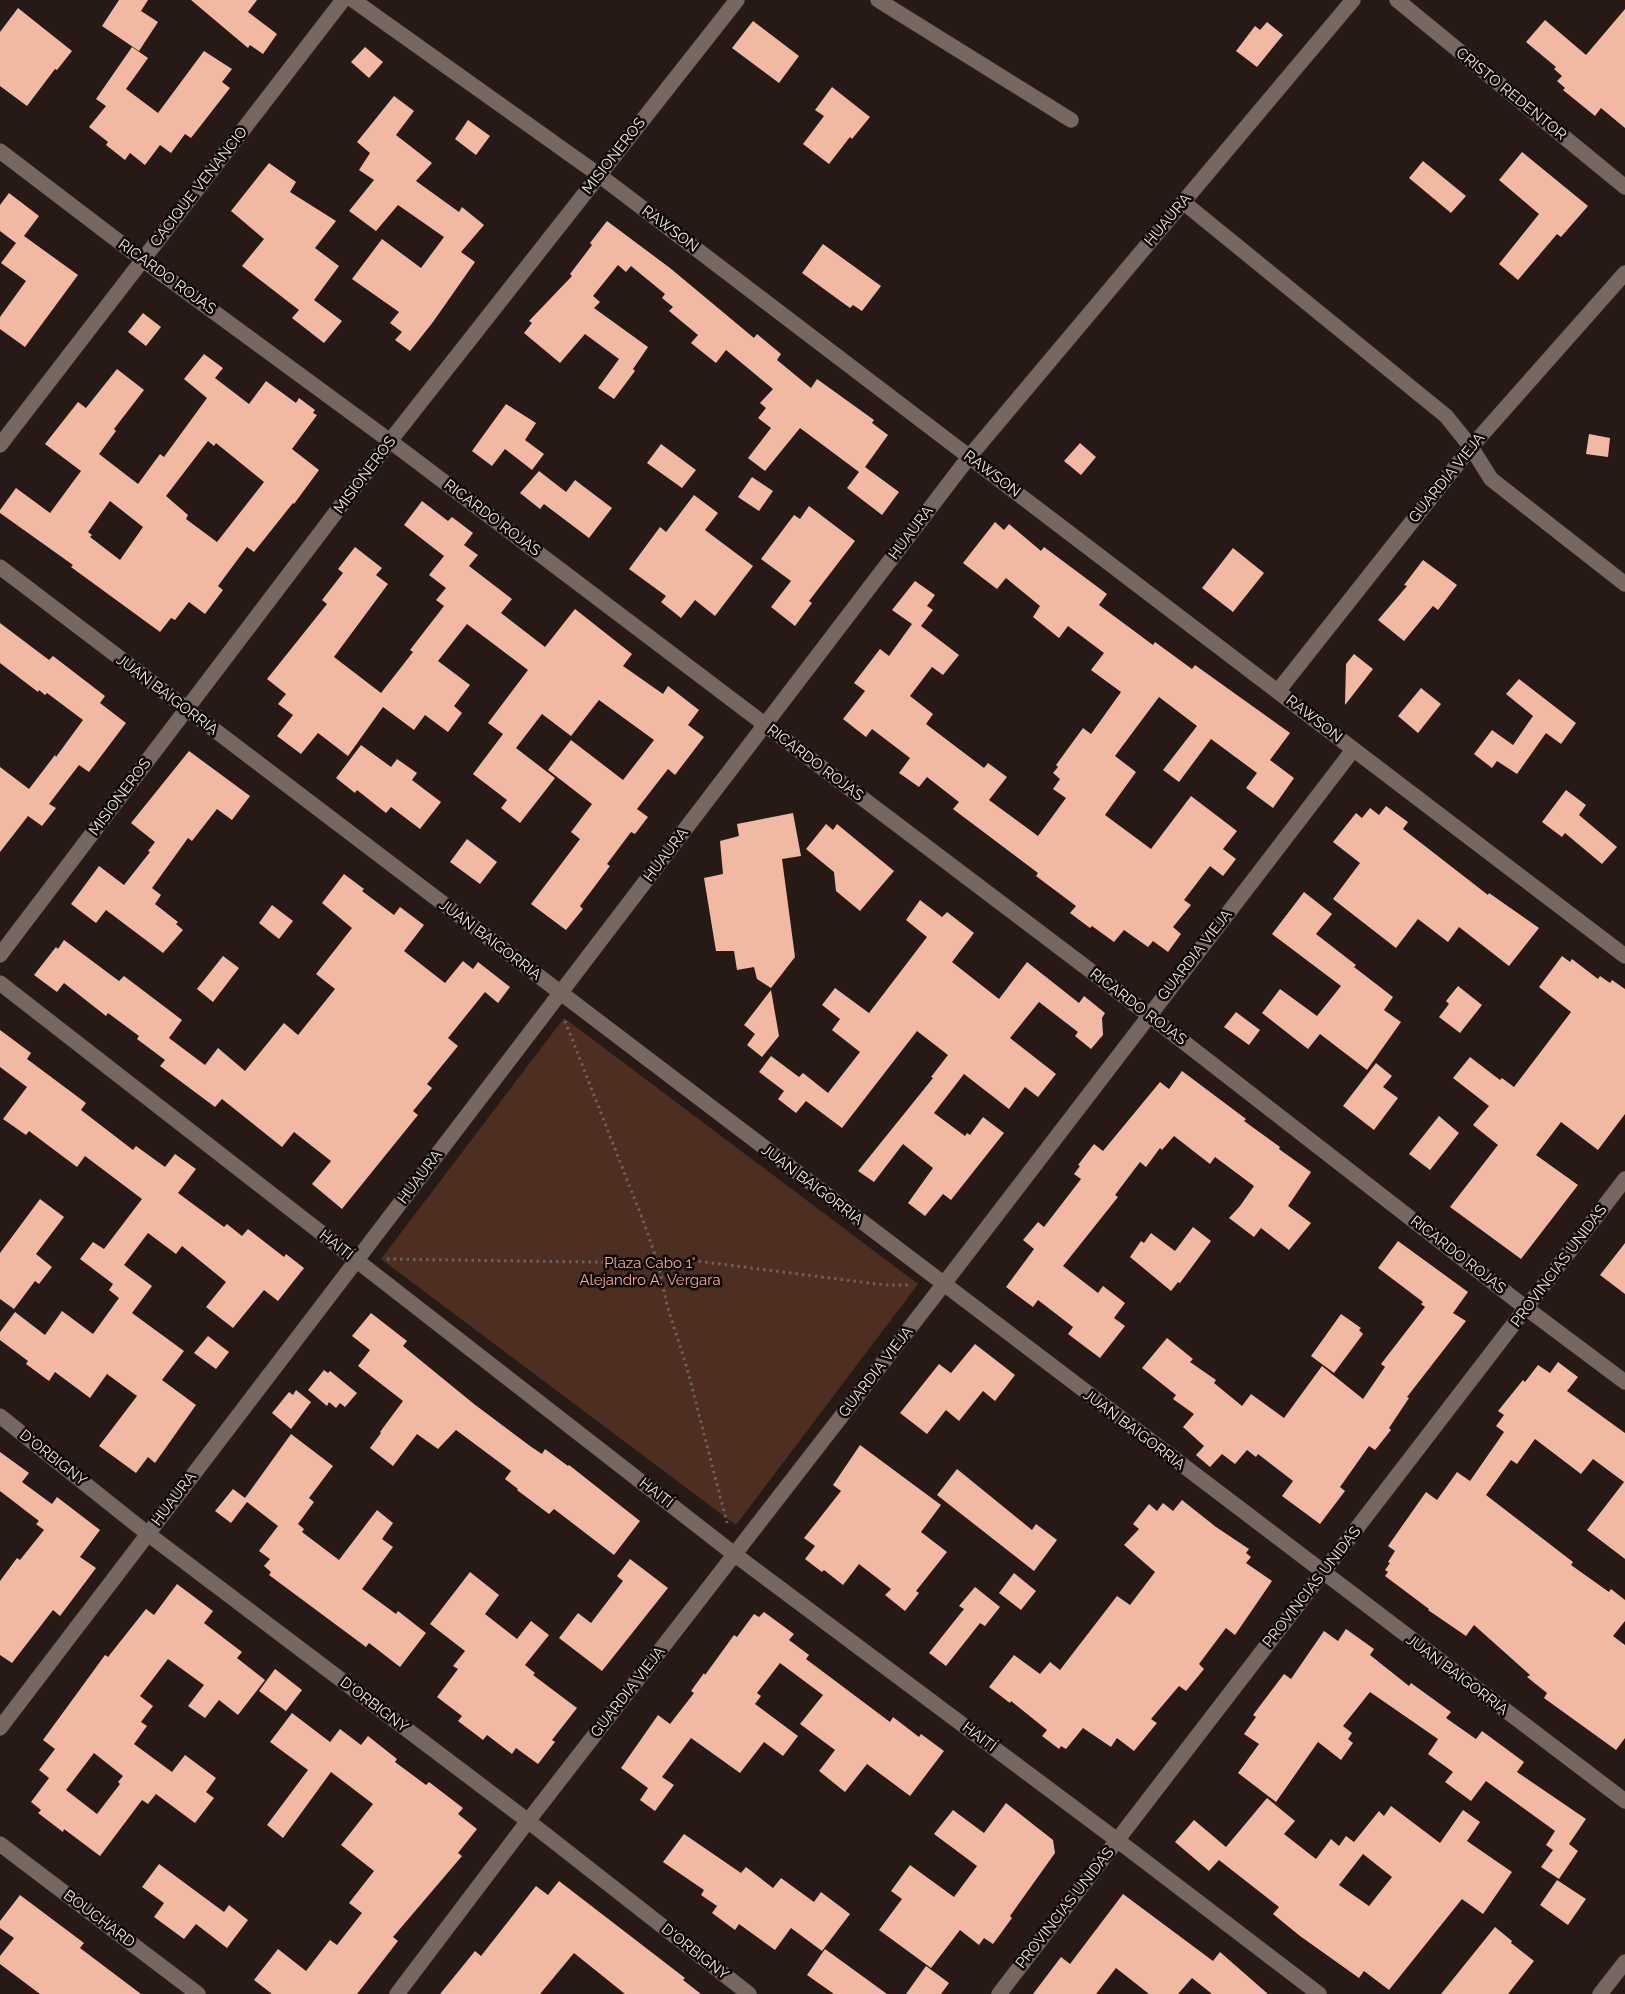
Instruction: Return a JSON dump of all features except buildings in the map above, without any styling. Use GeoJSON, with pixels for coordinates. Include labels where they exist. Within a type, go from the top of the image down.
{"type":"FeatureCollection","features":[{"type":"Feature","properties":{"kind":"street","name":"CACIQUE VENANCIO"},"geometry":{"type":"LineString","coordinates":[[0,445],[343,0]]}},
{"type":"Feature","properties":{"kind":"street","name":"RAWSON"},"geometry":{"type":"LineString","coordinates":[[353,0],[599,175],[1625,956]]}},
{"type":"Feature","properties":{"kind":"street","name":"MISIONEROS"},"geometry":{"type":"LineString","coordinates":[[0,955],[390,441],[737,0]]}},
{"type":"Feature","properties":{"kind":"street"},"geometry":{"type":"LineString","coordinates":[[878,0],[1071,120]]}},
{"type":"Feature","properties":{"kind":"street","name":"HUAURA"},"geometry":{"type":"LineString","coordinates":[[0,1728],[969,457],[1353,0]]}},
{"type":"Feature","properties":{"kind":"street","name":"CRISTO REDENTOR"},"geometry":{"type":"LineString","coordinates":[[1397,0],[1625,187]]}},
{"type":"Feature","properties":{"kind":"street","name":"RICARDO ROJAS"},"geometry":{"type":"LineString","coordinates":[[0,151],[143,260],[390,441],[764,726],[1149,1015],[1526,1308],[1625,1382]]}},
{"type":"Feature","properties":{"kind":"street"},"geometry":{"type":"LineString","coordinates":[[1183,202],[1446,416],[1471,447],[1491,479],[1625,584]]}},
{"type":"Feature","properties":{"kind":"street","name":"GUARDIA VIEJA"},"geometry":{"type":"LineString","coordinates":[[1278,690],[1471,447],[1625,273]]}},
{"type":"Feature","properties":{"kind":"street","name":"JUAN BAIGORRIA"},"geometry":{"type":"LineString","coordinates":[[0,567],[1323,1574],[1625,1801]]}},
{"type":"Feature","properties":{"kind":"street","name":"GUARDIA VIEJA"},"geometry":{"type":"LineString","coordinates":[[397,1994],[528,1821],[943,1285],[1353,750]]}},
{"type":"Feature","properties":{"kind":"street","name":"HAITÍ"},"geometry":{"type":"LineString","coordinates":[[0,983],[734,1554],[1118,1840],[1319,1994]]}},
{"type":"Feature","properties":{"kind":"street","name":"PROVINCIAS UNIDAS"},"geometry":{"type":"LineString","coordinates":[[999,1994],[1625,1179]]}},
{"type":"Feature","properties":{"kind":"street","name":"D'ORBIGNY"},"geometry":{"type":"LineString","coordinates":[[0,1416],[148,1534],[528,1821],[749,1994]]}},
{"type":"Feature","properties":{"kind":"street","name":"BOUCHARD"},"geometry":{"type":"LineString","coordinates":[[0,1844],[198,1994]]}},
{"type":"Feature","properties":{"kind":"street"},"geometry":{"type":"LineString","coordinates":[[1600,1994],[1625,1962]]}},
{"type":"Feature","properties":{"kind":"path"},"geometry":{"type":"LineString","coordinates":[[560,994],[564,1018],[658,1263],[667,1305],[724,1508],[734,1554]]}},
{"type":"Feature","properties":{"kind":"path"},"geometry":{"type":"LineString","coordinates":[[356,1261],[382,1259],[658,1263],[689,1260],[885,1285],[943,1285]]}},
{"type":"Feature","properties":{"kind":"green space","name":"Plaza Cabo 1° Alejandro A. Vergara"},"geometry":{"type":"Polygon","coordinates":[[[564,1018],[918,1284],[736,1525],[381,1259],[564,1018]]]}}]}
